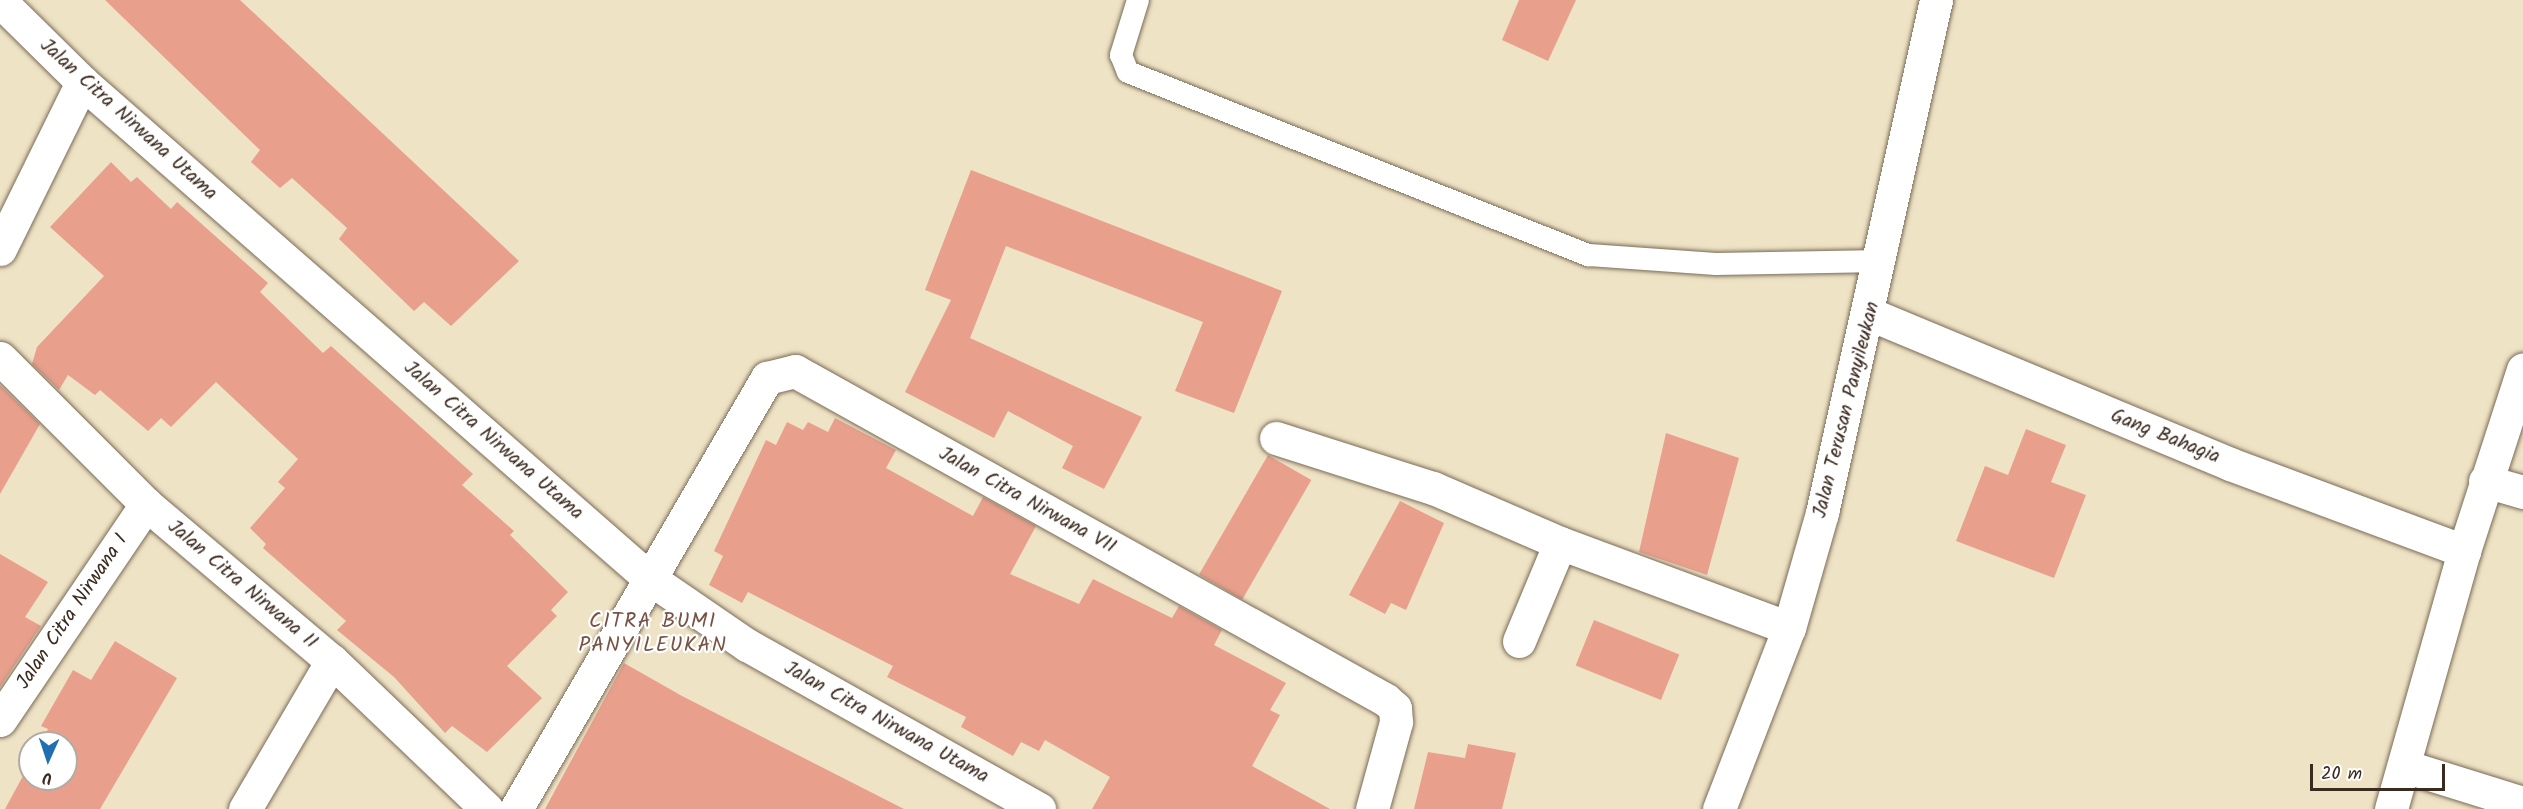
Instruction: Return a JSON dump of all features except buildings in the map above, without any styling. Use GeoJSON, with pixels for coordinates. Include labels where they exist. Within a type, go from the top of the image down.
{"type":"FeatureCollection","features":[{"type":"Feature","properties":{"kind":"street","name":"Jalan Terusan Panyileukan"},"geometry":{"type":"LineString","coordinates":[[1719,809],[1789,628],[1870,314],[1936,0]]}},
{"type":"Feature","properties":{"kind":"street","name":"Jalan Citra Nirwana Utama"},"geometry":{"type":"LineString","coordinates":[[0,1],[82,82],[649,578],[747,645],[1039,809]]}},
{"type":"Feature","properties":{"kind":"street"},"geometry":{"type":"LineString","coordinates":[[0,249],[82,82]]}},
{"type":"Feature","properties":{"kind":"street","name":"Gang Bahagia"},"geometry":{"type":"LineString","coordinates":[[1870,314],[2229,464],[2464,551]]}},
{"type":"Feature","properties":{"kind":"street","name":"Jalan Citra Nirwana II"},"geometry":{"type":"LineString","coordinates":[[0,358],[146,504],[332,661],[487,809]]}},
{"type":"Feature","properties":{"kind":"street"},"geometry":{"type":"LineString","coordinates":[[2391,809],[2485,481],[2523,369]]}},
{"type":"Feature","properties":{"kind":"street","name":"Jalan Citra Nirwana VII"},"geometry":{"type":"LineString","coordinates":[[516,809],[767,378],[795,371],[1386,700],[1395,708],[1396,722],[1371,809]]}},
{"type":"Feature","properties":{"kind":"street"},"geometry":{"type":"LineString","coordinates":[[1276,438],[1433,488],[1560,543],[1789,628]]}},
{"type":"Feature","properties":{"kind":"street"},"geometry":{"type":"LineString","coordinates":[[2485,481],[2523,492]]}},
{"type":"Feature","properties":{"kind":"street","name":"Jalan Citra Nirwana I"},"geometry":{"type":"LineString","coordinates":[[0,720],[146,504]]}},
{"type":"Feature","properties":{"kind":"street"},"geometry":{"type":"LineString","coordinates":[[1519,641],[1560,543]]}},
{"type":"Feature","properties":{"kind":"street"},"geometry":{"type":"LineString","coordinates":[[245,809],[332,661]]}},
{"type":"Feature","properties":{"kind":"street"},"geometry":{"type":"LineString","coordinates":[[2404,766],[2523,802]]}},
{"type":"Feature","properties":{"kind":"lane"},"geometry":{"type":"LineString","coordinates":[[1138,0],[1121,55],[1128,72],[1589,255],[1716,264],[1882,261]]}},
{"type":"Feature","properties":{"kind":"district","name":"CITRA BUMI PANYILEUKAN"},"geometry":{"type":"Point","coordinates":[653,634]}}]}
